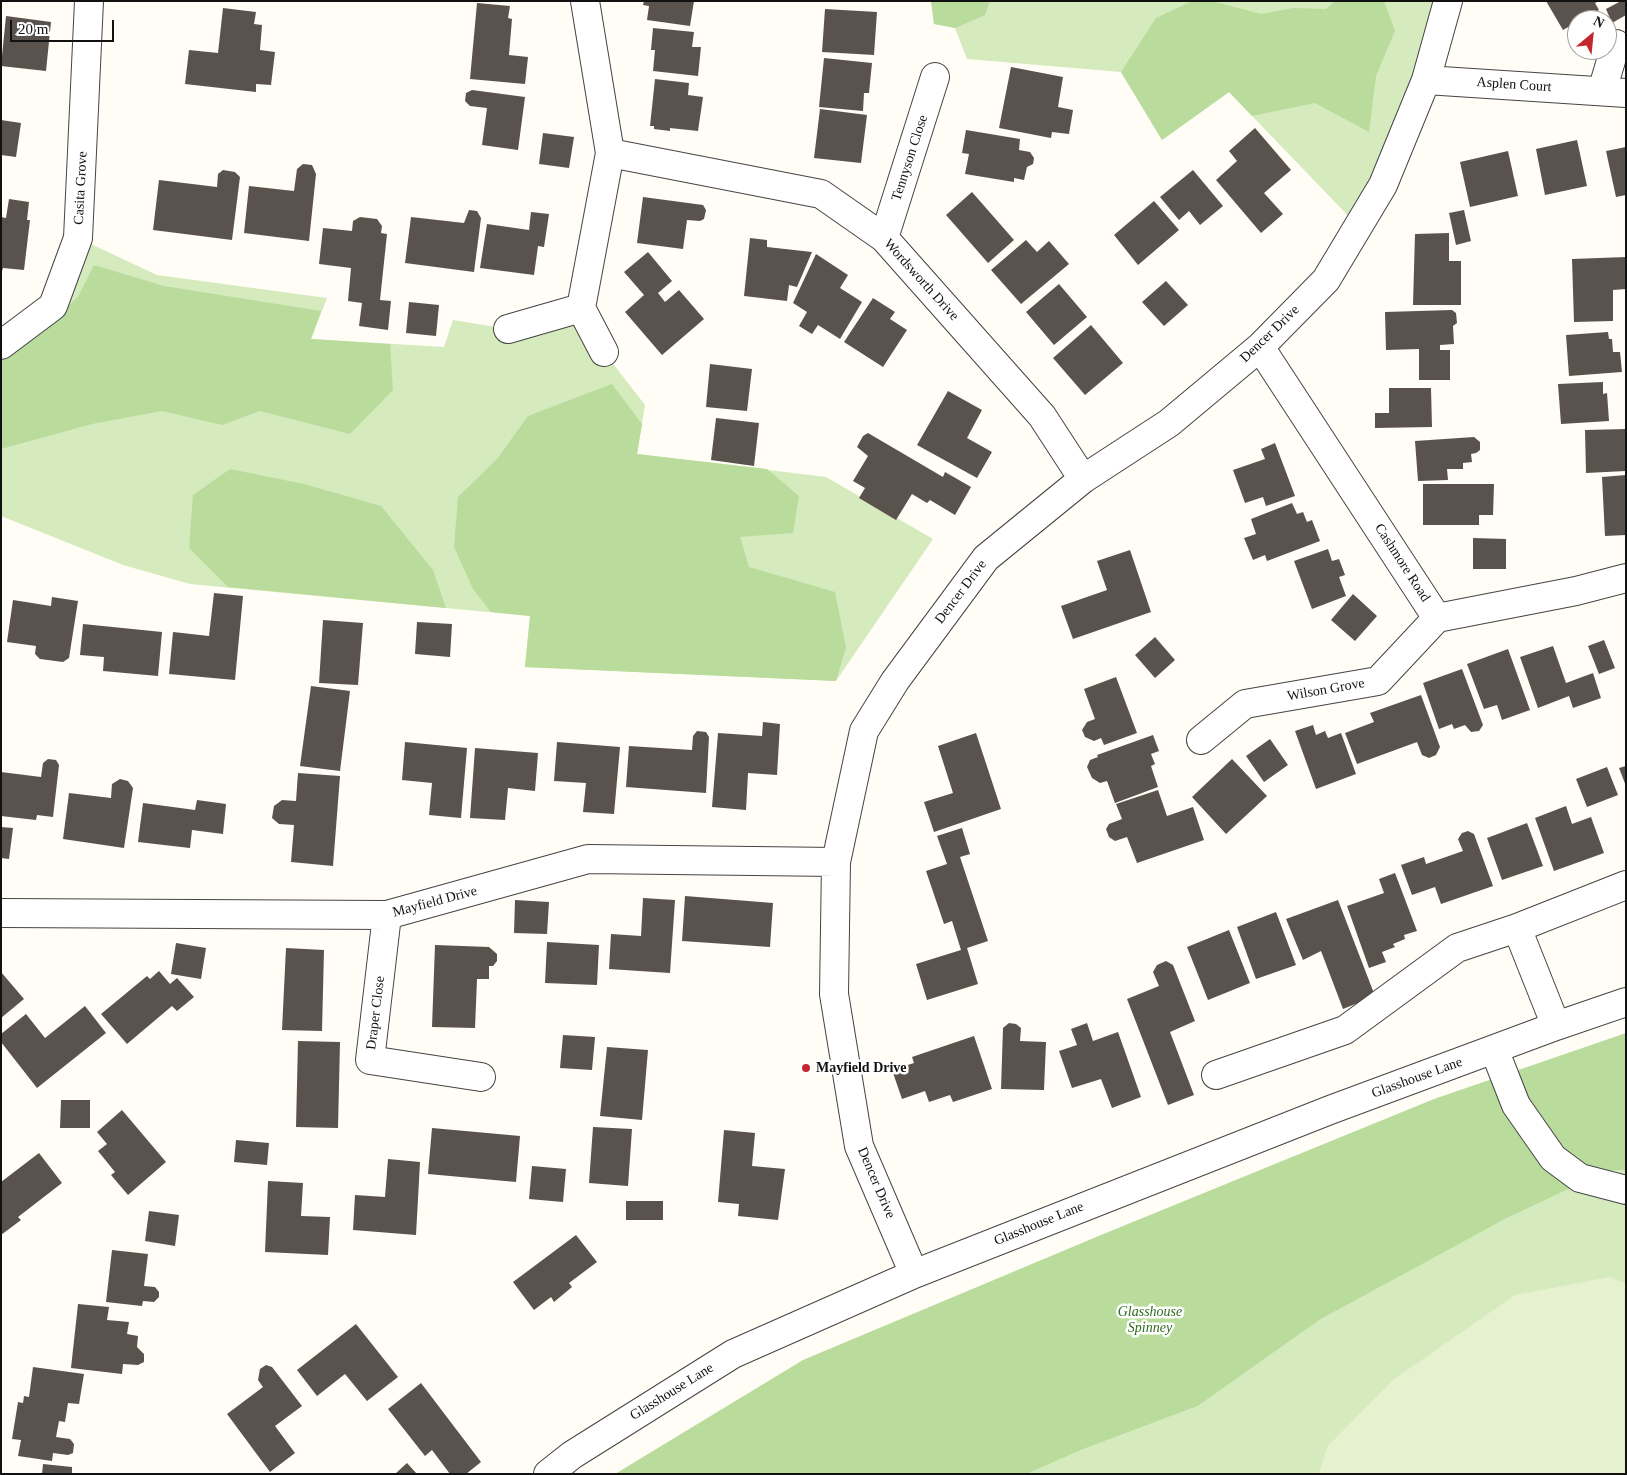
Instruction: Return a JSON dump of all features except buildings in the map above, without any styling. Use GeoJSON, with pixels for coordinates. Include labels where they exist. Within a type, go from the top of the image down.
{"type":"FeatureCollection","features":[{"type":"Feature","properties":{"kind":"street","name":"Casita Grove"},"geometry":{"type":"LineString","coordinates":[[1,345],[53,306],[78,238],[89,1]]}},
{"type":"Feature","properties":{"kind":"street"},"geometry":{"type":"LineString","coordinates":[[585,1],[610,154],[581,308],[604,352]]}},
{"type":"Feature","properties":{"kind":"street","name":"Dencer Drive"},"geometry":{"type":"LineString","coordinates":[[914,1274],[859,1146],[834,994],[836,862],[864,731],[895,681],[986,558],[1083,479],[1169,423],[1260,347],[1326,280],[1383,185],[1426,80],[1448,1]]}},
{"type":"Feature","properties":{"kind":"street","name":"Asplen Court"},"geometry":{"type":"LineString","coordinates":[[1426,80],[1614,92],[1615,60]]}},
{"type":"Feature","properties":{"kind":"street","name":"Tennyson Close"},"geometry":{"type":"LineString","coordinates":[[884,238],[936,77]]}},
{"type":"Feature","properties":{"kind":"street","name":"Wordsworth Drive"},"geometry":{"type":"LineString","coordinates":[[610,154],[821,194],[884,238],[1042,416],[1083,479]]}},
{"type":"Feature","properties":{"kind":"street"},"geometry":{"type":"LineString","coordinates":[[508,329],[581,308]]}},
{"type":"Feature","properties":{"kind":"street","name":"Cashmore Road"},"geometry":{"type":"LineString","coordinates":[[1260,347],[1437,618],[1576,591],[1626,578]]}},
{"type":"Feature","properties":{"kind":"street","name":"Wilson Grove"},"geometry":{"type":"LineString","coordinates":[[1200,740],[1245,704],[1378,681],[1437,618]]}},
{"type":"Feature","properties":{"kind":"street","name":"Mayfield Drive"},"geometry":{"type":"LineString","coordinates":[[1,913],[387,915],[588,859],[836,862]]}},
{"type":"Feature","properties":{"kind":"street"},"geometry":{"type":"LineString","coordinates":[[1216,1076],[1344,1030],[1456,948],[1516,928],[1626,885]]}},
{"type":"Feature","properties":{"kind":"street","name":"Draper Close"},"geometry":{"type":"LineString","coordinates":[[387,915],[370,1060],[481,1076]]}},
{"type":"Feature","properties":{"kind":"street"},"geometry":{"type":"LineString","coordinates":[[1516,928],[1556,1026]]}},
{"type":"Feature","properties":{"kind":"street","name":"Glasshouse Lane"},"geometry":{"type":"LineString","coordinates":[[548,1474],[572,1455],[733,1354],[914,1274],[1321,1114],[1556,1026],[1626,1002]]}},
{"type":"Feature","properties":{"kind":"street"},"geometry":{"type":"LineString","coordinates":[[1494,1049],[1516,1105],[1552,1158],[1580,1178],[1626,1190]]}},
{"type":"Feature","properties":{"kind":"green space"},"geometry":{"type":"Polygon","coordinates":[[[931,1],[1448,1],[1358,226],[1229,92],[1162,140],[1121,72],[967,59],[955,28],[934,24],[931,1]]]}},
{"type":"Feature","properties":{"kind":"green space"},"geometry":{"type":"Polygon","coordinates":[[[931,1],[990,1],[985,15],[955,28],[934,24],[931,1]]]}},
{"type":"Feature","properties":{"kind":"green space"},"geometry":{"type":"Polygon","coordinates":[[[1192,1],[1212,1],[1261,14],[1293,8],[1326,9],[1335,1],[1384,1],[1395,31],[1376,76],[1369,132],[1315,103],[1252,116],[1229,92],[1162,140],[1121,72],[1156,18],[1192,1]]]}},
{"type":"Feature","properties":{"kind":"green space"},"geometry":{"type":"Polygon","coordinates":[[[78,238],[157,275],[327,298],[311,339],[444,347],[453,320],[508,329],[581,308],[604,352],[645,405],[637,454],[826,477],[933,539],[836,681],[525,667],[530,616],[190,584],[123,565],[1,516],[1,345],[53,306],[78,238]]]}},
{"type":"Feature","properties":{"kind":"green space"},"geometry":{"type":"Polygon","coordinates":[[[94,265],[164,286],[321,311],[311,339],[390,344],[393,390],[350,434],[260,411],[222,425],[162,411],[92,424],[1,449],[1,355],[48,324],[78,297],[94,265]]]}},
{"type":"Feature","properties":{"kind":"green space"},"geometry":{"type":"Polygon","coordinates":[[[612,384],[642,424],[637,454],[767,469],[799,496],[793,533],[740,537],[749,567],[835,592],[846,648],[836,681],[525,667],[530,616],[491,612],[473,589],[454,547],[458,497],[497,459],[528,416],[612,384]]]}},
{"type":"Feature","properties":{"kind":"green space"},"geometry":{"type":"Polygon","coordinates":[[[230,469],[304,484],[381,506],[433,570],[446,608],[228,587],[189,548],[193,495],[230,469]]]}},
{"type":"Feature","properties":{"kind":"green space","name":"Glasshouse Spinney"},"geometry":{"type":"Polygon","coordinates":[[[1626,1033],[1626,1170],[1607,1171],[1503,1220],[1321,1319],[1198,1406],[1081,1450],[1027,1474],[615,1474],[803,1360],[1101,1235],[1434,1099],[1626,1033]]]}},
{"type":"Feature","properties":{"kind":"green space"},"geometry":{"type":"Polygon","coordinates":[[[1626,1170],[1626,1474],[1027,1474],[1081,1450],[1198,1406],[1321,1319],[1488,1227],[1607,1171],[1626,1170]]]}},
{"type":"Feature","properties":{"kind":"green space"},"geometry":{"type":"Polygon","coordinates":[[[1610,1277],[1626,1284],[1626,1474],[1319,1474],[1327,1447],[1393,1380],[1515,1295],[1610,1277]]]}},
{"type":"Feature","properties":{"kind":"place","name":"Mayfield Drive"},"geometry":{"type":"Point","coordinates":[806,1068]}}]}
